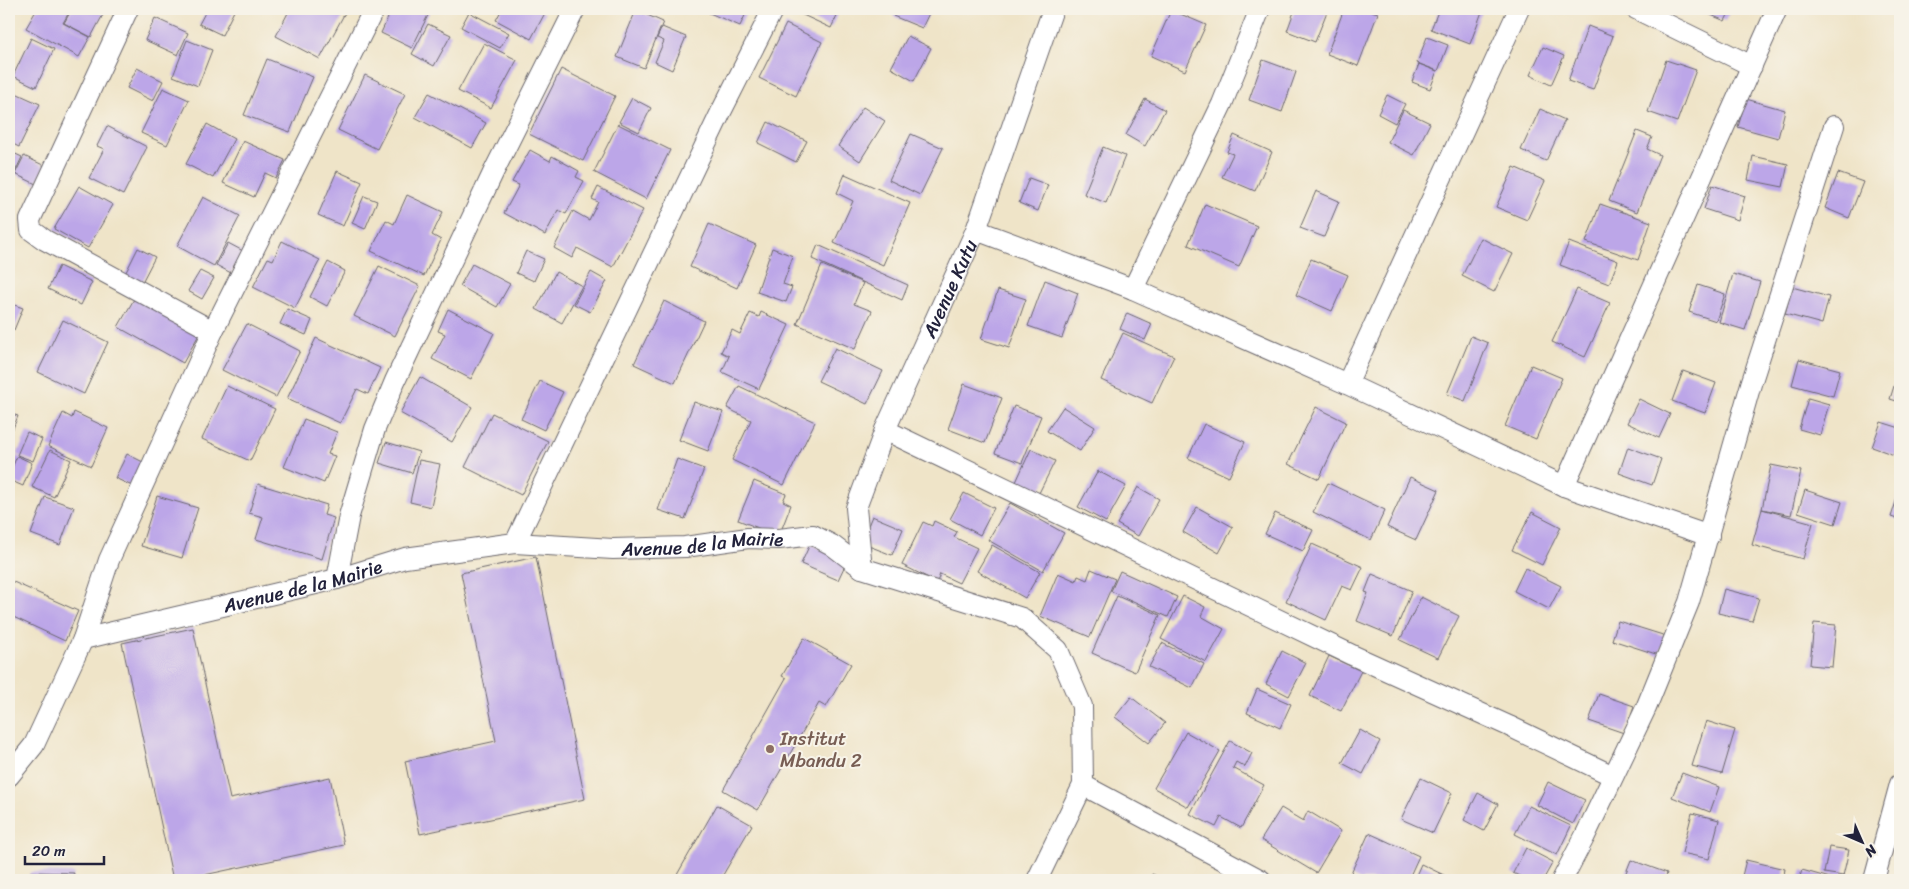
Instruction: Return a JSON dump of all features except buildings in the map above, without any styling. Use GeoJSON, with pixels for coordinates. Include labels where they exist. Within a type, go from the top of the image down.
{"type":"FeatureCollection","features":[{"type":"Feature","properties":{"kind":"street"},"geometry":{"type":"LineString","coordinates":[[128,9],[30,220],[31,230],[45,240],[213,331]]}},
{"type":"Feature","properties":{"kind":"street"},"geometry":{"type":"LineString","coordinates":[[9,776],[34,745],[83,640],[109,560],[213,331],[374,9]]}},
{"type":"Feature","properties":{"kind":"street"},"geometry":{"type":"LineString","coordinates":[[337,579],[349,516],[375,429],[395,380],[494,171],[575,9]]}},
{"type":"Feature","properties":{"kind":"street"},"geometry":{"type":"LineString","coordinates":[[515,543],[721,112],[773,9]]}},
{"type":"Feature","properties":{"kind":"street","name":"Avenue Kutu"},"geometry":{"type":"LineString","coordinates":[[862,568],[856,508],[885,430],[976,230],[1053,9]]}},
{"type":"Feature","properties":{"kind":"street"},"geometry":{"type":"LineString","coordinates":[[1133,289],[1222,104],[1260,9]]}},
{"type":"Feature","properties":{"kind":"street"},"geometry":{"type":"LineString","coordinates":[[1347,384],[1519,9]]}},
{"type":"Feature","properties":{"kind":"street"},"geometry":{"type":"LineString","coordinates":[[1636,9],[1752,66]]}},
{"type":"Feature","properties":{"kind":"street"},"geometry":{"type":"LineString","coordinates":[[1564,486],[1777,9]]}},
{"type":"Feature","properties":{"kind":"street"},"geometry":{"type":"LineString","coordinates":[[1562,880],[1646,708],[1685,611],[1751,384],[1834,126]]}},
{"type":"Feature","properties":{"kind":"street"},"geometry":{"type":"LineString","coordinates":[[976,230],[1133,289],[1347,384],[1564,486],[1708,536]]}},
{"type":"Feature","properties":{"kind":"street"},"geometry":{"type":"LineString","coordinates":[[885,430],[1343,650],[1613,776]]}},
{"type":"Feature","properties":{"kind":"street","name":"Avenue de la Mairie"},"geometry":{"type":"LineString","coordinates":[[83,640],[337,579],[405,558],[515,543],[613,549],[686,547],[748,538],[778,539],[813,535],[832,545],[862,568],[1022,618],[1058,650],[1082,706],[1083,786],[1038,880]]}},
{"type":"Feature","properties":{"kind":"street"},"geometry":{"type":"LineString","coordinates":[[1874,880],[1900,784]]}},
{"type":"Feature","properties":{"kind":"street"},"geometry":{"type":"LineString","coordinates":[[1083,786],[1261,880]]}},
{"type":"Feature","properties":{"kind":"place","name":"Institut Mbandu 2"},"geometry":{"type":"Point","coordinates":[770,749]}}]}
